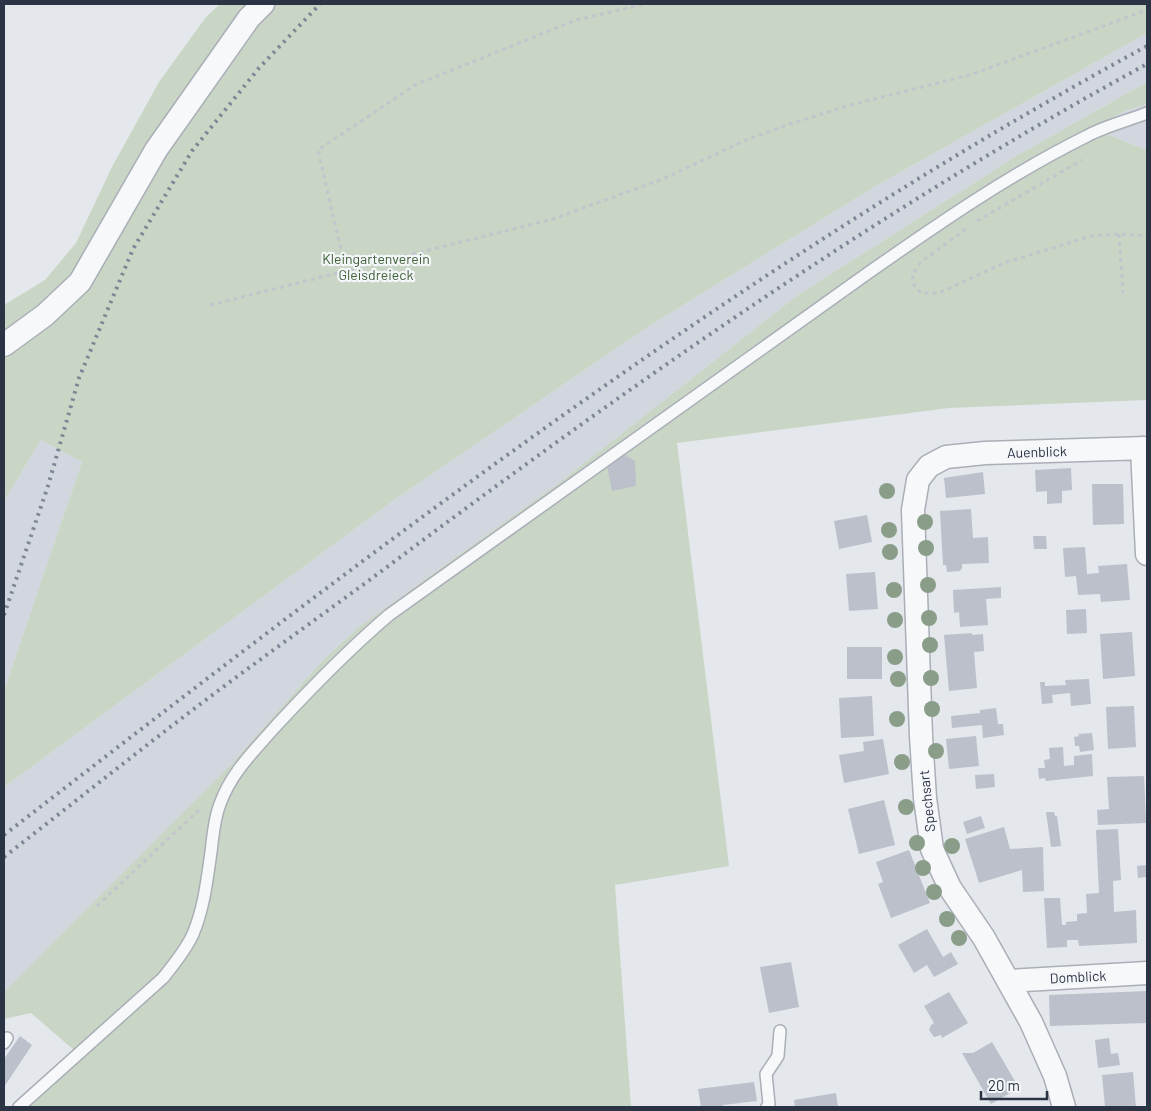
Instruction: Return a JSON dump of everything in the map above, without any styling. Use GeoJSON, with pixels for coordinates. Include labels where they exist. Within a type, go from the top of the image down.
{"type":"FeatureCollection","features":[{"type":"Feature","properties":{"kind":"street"},"geometry":{"type":"LineString","coordinates":[[4,345],[45,315],[80,282],[156,150],[249,18],[263,4]]}},
{"type":"Feature","properties":{"kind":"street"},"geometry":{"type":"LineString","coordinates":[[1144,448],[1147,554]]}},
{"type":"Feature","properties":{"kind":"street","name":"Auenblick"},"geometry":{"type":"LineString","coordinates":[[929,466],[946,457],[985,453],[1144,448]]}},
{"type":"Feature","properties":{"kind":"street","name":"Spechsart"},"geometry":{"type":"LineString","coordinates":[[929,466],[918,480],[913,510],[921,736],[925,798],[932,848],[950,888],[984,938],[1031,1022],[1055,1076],[1064,1107]]}},
{"type":"Feature","properties":{"kind":"street","name":"Domblick"},"geometry":{"type":"LineString","coordinates":[[1008,981],[1147,974]]}},
{"type":"Feature","properties":{"kind":"lane"},"geometry":{"type":"LineString","coordinates":[[19,1107],[163,978],[180,955],[192,935],[201,908],[220,805],[230,780],[246,759],[316,682],[350,649],[389,615],[941,222],[1027,168],[1088,135],[1147,113]]}},
{"type":"Feature","properties":{"kind":"lane"},"geometry":{"type":"LineString","coordinates":[[767,1107],[769,1104],[766,1074],[778,1056],[780,1031]]}},
{"type":"Feature","properties":{"kind":"path"},"geometry":{"type":"LineString","coordinates":[[346,272],[318,150],[415,85],[576,20],[645,4]]}},
{"type":"Feature","properties":{"kind":"path"},"geometry":{"type":"LineString","coordinates":[[210,305],[553,219],[663,179],[746,140],[790,124],[854,104],[970,76],[1147,10]]}},
{"type":"Feature","properties":{"kind":"path"},"geometry":{"type":"LineString","coordinates":[[1083,159],[970,226],[921,262],[912,275],[914,285],[921,293],[939,293],[1004,263],[1090,236],[1119,234],[1147,236]]}},
{"type":"Feature","properties":{"kind":"path"},"geometry":{"type":"LineString","coordinates":[[1119,234],[1123,293]]}},
{"type":"Feature","properties":{"kind":"path"},"geometry":{"type":"LineString","coordinates":[[97,906],[193,814],[206,805],[220,805]]}},
{"type":"Feature","properties":{"kind":"shaded area"},"geometry":{"type":"Polygon","coordinates":[[[1147,33],[1147,82],[1018,155],[798,295],[560,482],[359,627],[323,660],[234,761],[4,992],[4,787],[394,500],[646,328],[874,187],[1147,33]]]}},
{"type":"Feature","properties":{"kind":"shaded area"},"geometry":{"type":"Polygon","coordinates":[[[1147,104],[1147,150],[1091,128],[1128,110],[1147,104]]]}},
{"type":"Feature","properties":{"kind":"shaded area"},"geometry":{"type":"Polygon","coordinates":[[[41,440],[82,462],[4,691],[4,501],[41,440]]]}},
{"type":"Feature","properties":{"kind":"green space","name":"Kleingartenverein Gleisdreieck"},"geometry":{"type":"Polygon","coordinates":[[[220,4],[1147,4],[1147,33],[874,187],[646,328],[394,500],[4,787],[4,691],[82,462],[41,440],[4,501],[4,305],[45,280],[76,243],[112,167],[159,82],[206,17],[220,4]]]}},
{"type":"Feature","properties":{"kind":"green space"},"geometry":{"type":"Polygon","coordinates":[[[1147,82],[1147,104],[1128,110],[1091,128],[1147,150],[1147,400],[949,408],[677,443],[729,866],[615,885],[631,1107],[11,1107],[75,1051],[31,1013],[4,1019],[4,992],[234,761],[323,660],[359,627],[560,482],[798,295],[1018,155],[1147,82]]]}},
{"type":"Feature","properties":{"kind":"building"},"geometry":{"type":"Polygon","coordinates":[[[623,454],[635,461],[636,486],[612,491],[607,466],[623,454]]]}},
{"type":"Feature","properties":{"kind":"building"},"geometry":{"type":"Polygon","coordinates":[[[1071,468],[1072,490],[1062,491],[1062,503],[1047,504],[1047,491],[1036,492],[1035,470],[1071,468]]]}},
{"type":"Feature","properties":{"kind":"building"},"geometry":{"type":"Polygon","coordinates":[[[983,472],[985,494],[946,498],[944,478],[983,472]]]}},
{"type":"Feature","properties":{"kind":"building"},"geometry":{"type":"Polygon","coordinates":[[[1092,484],[1123,484],[1124,524],[1093,525],[1092,484]]]}},
{"type":"Feature","properties":{"kind":"building"},"geometry":{"type":"Polygon","coordinates":[[[971,509],[973,538],[988,537],[989,563],[962,564],[960,571],[947,572],[946,565],[943,565],[940,511],[971,509]]]}},
{"type":"Feature","properties":{"kind":"building"},"geometry":{"type":"Polygon","coordinates":[[[867,515],[872,542],[839,549],[834,521],[867,515]]]}},
{"type":"Feature","properties":{"kind":"building"},"geometry":{"type":"Polygon","coordinates":[[[1033,536],[1046,536],[1047,549],[1034,549],[1033,536]]]}},
{"type":"Feature","properties":{"kind":"building"},"geometry":{"type":"Polygon","coordinates":[[[1085,547],[1087,574],[1099,573],[1098,566],[1127,564],[1130,600],[1101,602],[1100,594],[1078,595],[1076,576],[1065,577],[1063,548],[1085,547]]]}},
{"type":"Feature","properties":{"kind":"building"},"geometry":{"type":"Polygon","coordinates":[[[875,572],[878,609],[849,611],[846,574],[875,572]]]}},
{"type":"Feature","properties":{"kind":"building"},"geometry":{"type":"Polygon","coordinates":[[[1001,587],[1001,598],[986,599],[988,625],[960,627],[959,612],[954,613],[953,590],[1001,587]]]}},
{"type":"Feature","properties":{"kind":"building"},"geometry":{"type":"Polygon","coordinates":[[[1086,609],[1087,633],[1067,634],[1066,610],[1086,609]]]}},
{"type":"Feature","properties":{"kind":"building"},"geometry":{"type":"Polygon","coordinates":[[[1132,632],[1135,676],[1103,679],[1100,634],[1132,632]]]}},
{"type":"Feature","properties":{"kind":"building"},"geometry":{"type":"Polygon","coordinates":[[[972,633],[972,635],[983,634],[984,651],[974,652],[977,688],[949,691],[944,635],[972,633]]]}},
{"type":"Feature","properties":{"kind":"building"},"geometry":{"type":"Polygon","coordinates":[[[847,647],[882,647],[882,679],[847,679],[847,647]]]}},
{"type":"Feature","properties":{"kind":"building"},"geometry":{"type":"Polygon","coordinates":[[[1089,679],[1091,704],[1071,706],[1070,693],[1052,695],[1053,703],[1042,704],[1040,682],[1045,682],[1045,686],[1066,685],[1065,680],[1089,679]]]}},
{"type":"Feature","properties":{"kind":"building"},"geometry":{"type":"Polygon","coordinates":[[[872,696],[874,736],[841,738],[839,698],[872,696]]]}},
{"type":"Feature","properties":{"kind":"building"},"geometry":{"type":"Polygon","coordinates":[[[1134,706],[1136,747],[1108,749],[1106,707],[1134,706]]]}},
{"type":"Feature","properties":{"kind":"building"},"geometry":{"type":"Polygon","coordinates":[[[996,708],[998,724],[1003,724],[1004,735],[983,738],[982,725],[952,728],[951,716],[980,713],[980,710],[996,708]]]}},
{"type":"Feature","properties":{"kind":"building"},"geometry":{"type":"Polygon","coordinates":[[[1092,733],[1094,750],[1080,752],[1079,746],[1075,746],[1074,737],[1079,736],[1078,734],[1092,733]]]}},
{"type":"Feature","properties":{"kind":"building"},"geometry":{"type":"Polygon","coordinates":[[[976,736],[979,766],[949,769],[946,739],[976,736]]]}},
{"type":"Feature","properties":{"kind":"building"},"geometry":{"type":"Polygon","coordinates":[[[883,739],[889,774],[844,783],[839,755],[864,751],[863,742],[883,739]]]}},
{"type":"Feature","properties":{"kind":"building"},"geometry":{"type":"Polygon","coordinates":[[[1063,747],[1064,766],[1074,765],[1074,756],[1092,754],[1093,776],[1046,781],[1045,778],[1039,779],[1038,768],[1045,768],[1044,760],[1050,759],[1049,748],[1063,747]]]}},
{"type":"Feature","properties":{"kind":"building"},"geometry":{"type":"Polygon","coordinates":[[[994,774],[995,787],[976,789],[975,775],[994,774]]]}},
{"type":"Feature","properties":{"kind":"building"},"geometry":{"type":"Polygon","coordinates":[[[1144,776],[1146,823],[1098,825],[1097,810],[1109,809],[1107,777],[1144,776]]]}},
{"type":"Feature","properties":{"kind":"building"},"geometry":{"type":"Polygon","coordinates":[[[884,800],[895,845],[859,854],[848,809],[884,800]]]}},
{"type":"Feature","properties":{"kind":"building"},"geometry":{"type":"Polygon","coordinates":[[[1046,812],[1054,812],[1055,816],[1057,816],[1061,846],[1051,847],[1046,812]]]}},
{"type":"Feature","properties":{"kind":"building"},"geometry":{"type":"Polygon","coordinates":[[[981,816],[985,828],[967,834],[963,822],[981,816]]]}},
{"type":"Feature","properties":{"kind":"building"},"geometry":{"type":"Polygon","coordinates":[[[1004,827],[1010,849],[1043,847],[1044,891],[1023,892],[1022,870],[979,883],[965,839],[1004,827]]]}},
{"type":"Feature","properties":{"kind":"building"},"geometry":{"type":"Polygon","coordinates":[[[1118,829],[1121,880],[1113,881],[1114,912],[1136,910],[1137,943],[1079,946],[1078,940],[1067,940],[1067,947],[1047,948],[1044,898],[1060,898],[1062,925],[1066,925],[1066,922],[1077,921],[1077,914],[1087,913],[1086,894],[1099,893],[1096,830],[1118,829]]]}},
{"type":"Feature","properties":{"kind":"building"},"geometry":{"type":"Polygon","coordinates":[[[909,850],[930,903],[891,918],[878,884],[883,882],[876,862],[909,850]]]}},
{"type":"Feature","properties":{"kind":"building"},"geometry":{"type":"Polygon","coordinates":[[[1147,865],[1147,877],[1138,878],[1137,866],[1147,865]]]}},
{"type":"Feature","properties":{"kind":"building"},"geometry":{"type":"Polygon","coordinates":[[[927,929],[943,957],[951,952],[958,964],[934,977],[927,965],[914,973],[898,945],[927,929]]]}},
{"type":"Feature","properties":{"kind":"building"},"geometry":{"type":"Polygon","coordinates":[[[791,962],[799,1007],[769,1013],[760,967],[791,962]]]}},
{"type":"Feature","properties":{"kind":"building"},"geometry":{"type":"Polygon","coordinates":[[[1147,991],[1147,1023],[1050,1026],[1049,995],[1147,991]]]}},
{"type":"Feature","properties":{"kind":"building"},"geometry":{"type":"Polygon","coordinates":[[[949,992],[968,1023],[942,1038],[941,1035],[934,1037],[929,1030],[934,1023],[924,1006],[949,992]]]}},
{"type":"Feature","properties":{"kind":"building"},"geometry":{"type":"Polygon","coordinates":[[[20,1036],[32,1045],[4,1087],[4,1059],[20,1036]]]}},
{"type":"Feature","properties":{"kind":"building"},"geometry":{"type":"Polygon","coordinates":[[[1109,1038],[1111,1054],[1118,1053],[1120,1065],[1098,1068],[1095,1040],[1109,1038]]]}},
{"type":"Feature","properties":{"kind":"building"},"geometry":{"type":"Polygon","coordinates":[[[992,1042],[1019,1088],[991,1104],[962,1053],[973,1053],[992,1042]]]}},
{"type":"Feature","properties":{"kind":"building"},"geometry":{"type":"Polygon","coordinates":[[[1133,1072],[1136,1107],[1105,1107],[1102,1075],[1133,1072]]]}},
{"type":"Feature","properties":{"kind":"building"},"geometry":{"type":"Polygon","coordinates":[[[754,1082],[757,1101],[723,1105],[723,1107],[701,1107],[698,1089],[754,1082]]]}},
{"type":"Feature","properties":{"kind":"building"},"geometry":{"type":"Polygon","coordinates":[[[836,1093],[838,1107],[795,1107],[794,1100],[836,1093]]]}},
{"type":"Feature","properties":{"kind":"railway"},"geometry":{"type":"LineString","coordinates":[[4,615],[48,486],[79,378],[133,249],[192,151],[259,68],[320,4]]}},
{"type":"Feature","properties":{"kind":"railway"},"geometry":{"type":"LineString","coordinates":[[4,835],[419,519],[560,417],[703,318],[848,223],[996,132],[1147,46]]}},
{"type":"Feature","properties":{"kind":"railway"},"geometry":{"type":"LineString","coordinates":[[4,857],[219,690],[661,368],[756,303],[949,179],[1047,120],[1147,64]]}}]}
